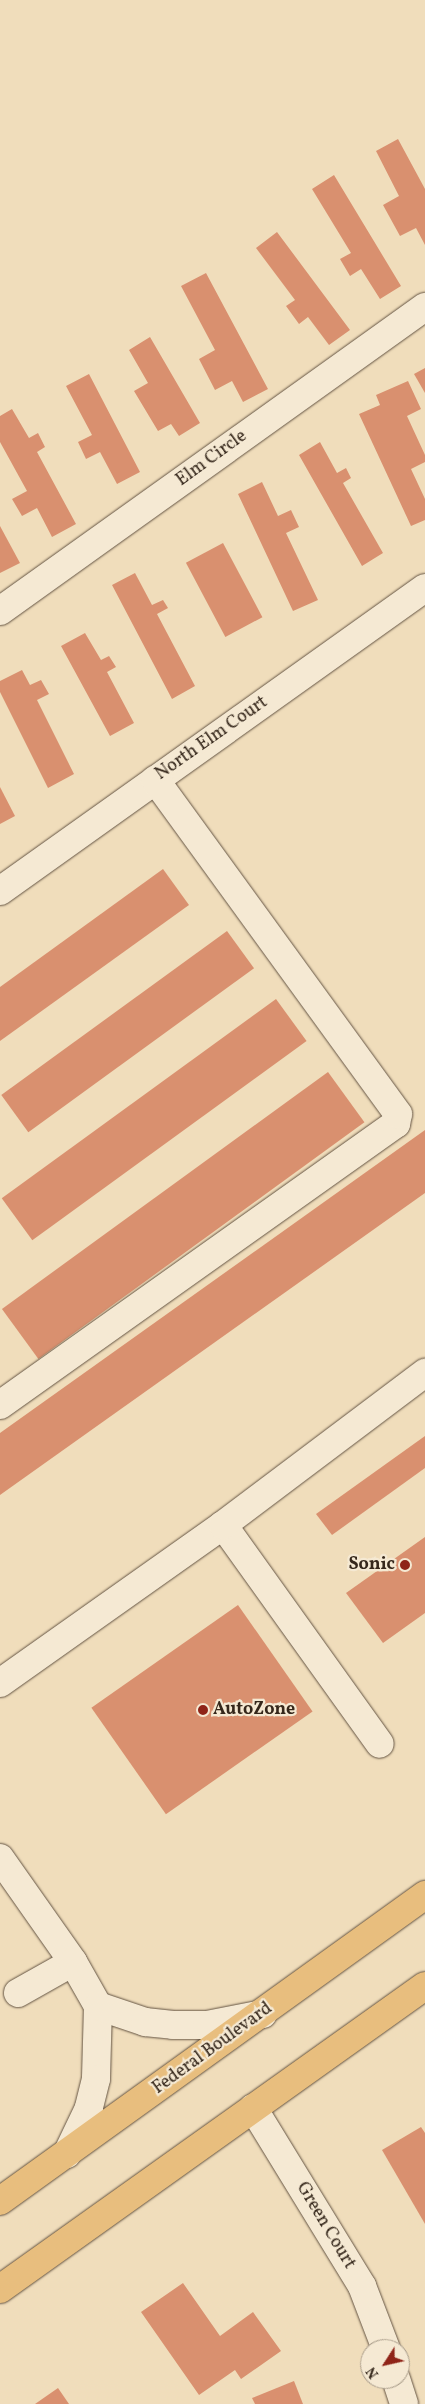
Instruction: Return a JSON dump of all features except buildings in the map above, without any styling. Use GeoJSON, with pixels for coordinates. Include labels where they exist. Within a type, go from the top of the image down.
{"type":"FeatureCollection","features":[{"type":"Feature","properties":{"kind":"main road","name":"Federal Boulevard"},"geometry":{"type":"LineString","coordinates":[[0,2201],[264,2013],[425,1895]]}},
{"type":"Feature","properties":{"kind":"main road"},"geometry":{"type":"LineString","coordinates":[[0,2289],[425,1986]]}},
{"type":"Feature","properties":{"kind":"street","name":"Elm Circle"},"geometry":{"type":"LineString","coordinates":[[0,611],[425,307]]}},
{"type":"Feature","properties":{"kind":"street","name":"North Elm Court"},"geometry":{"type":"LineString","coordinates":[[0,891],[425,588]]}},
{"type":"Feature","properties":{"kind":"street"},"geometry":{"type":"LineString","coordinates":[[0,1405],[396,1124],[398,1114],[155,780]]}},
{"type":"Feature","properties":{"kind":"street"},"geometry":{"type":"LineString","coordinates":[[0,1683],[223,1525],[425,1373]]}},
{"type":"Feature","properties":{"kind":"street"},"geometry":{"type":"LineString","coordinates":[[223,1525],[380,1744]]}},
{"type":"Feature","properties":{"kind":"street"},"geometry":{"type":"LineString","coordinates":[[0,1858],[73,1962],[98,2006],[96,2079],[89,2108],[67,2154]]}},
{"type":"Feature","properties":{"kind":"street"},"geometry":{"type":"LineString","coordinates":[[18,1993],[73,1962]]}},
{"type":"Feature","properties":{"kind":"street"},"geometry":{"type":"LineString","coordinates":[[98,2006],[145,2022],[174,2025],[207,2025],[264,2013]]}},
{"type":"Feature","properties":{"kind":"street","name":"Green Court"},"geometry":{"type":"LineString","coordinates":[[253,2108],[362,2286],[382,2339]]}},
{"type":"Feature","properties":{"kind":"street"},"geometry":{"type":"LineString","coordinates":[[399,2389],[404,2404]]}},
{"type":"Feature","properties":{"kind":"place","name":"Sonic"},"geometry":{"type":"Point","coordinates":[405,1565]}},
{"type":"Feature","properties":{"kind":"place","name":"AutoZone"},"geometry":{"type":"Point","coordinates":[203,1710]}}]}
